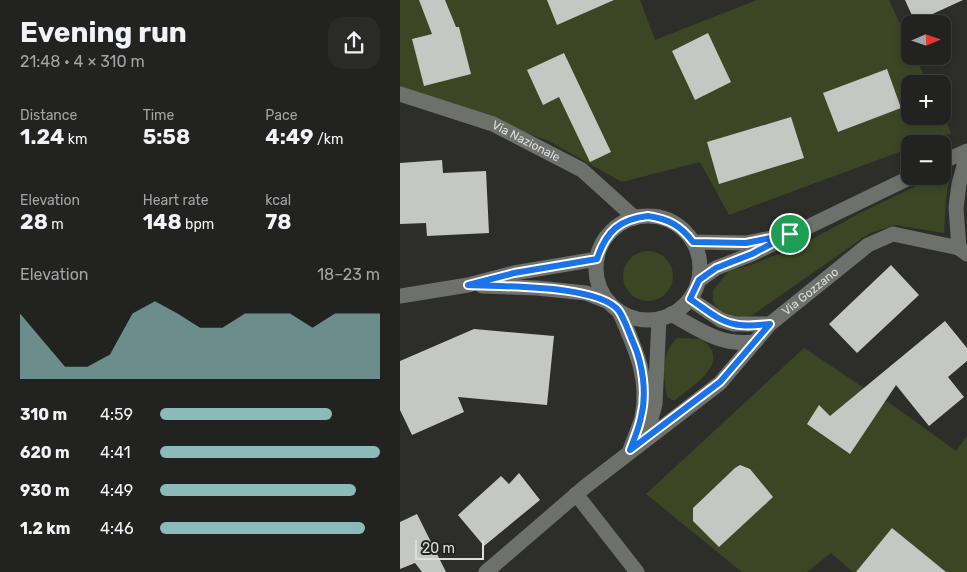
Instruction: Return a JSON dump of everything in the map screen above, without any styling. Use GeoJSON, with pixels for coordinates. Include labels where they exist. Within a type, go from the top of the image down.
{"type":"FeatureCollection","features":[{"type":"Feature","properties":{"kind":"street","name":"Via Nazionale"},"geometry":{"type":"LineString","coordinates":[[400,94],[493,124],[582,170],[635,218]]}},
{"type":"Feature","properties":{"kind":"street"},"geometry":{"type":"LineString","coordinates":[[951,158],[967,151]]}},
{"type":"Feature","properties":{"kind":"street"},"geometry":{"type":"LineString","coordinates":[[963,251],[956,208],[958,184],[967,155]]}},
{"type":"Feature","properties":{"kind":"street"},"geometry":{"type":"LineString","coordinates":[[699,280],[716,268],[752,254],[901,182]]}},
{"type":"Feature","properties":{"kind":"street"},"geometry":{"type":"LineString","coordinates":[[468,285],[537,288],[586,293],[614,307],[631,317],[645,320],[665,317],[682,308],[690,299],[699,280],[698,254],[693,242],[685,231],[674,223],[655,217],[635,218],[621,223],[610,233],[602,245],[597,259],[596,274],[601,289],[614,307],[639,356],[643,378],[642,417],[630,450]]}},
{"type":"Feature","properties":{"kind":"street"},"geometry":{"type":"LineString","coordinates":[[693,242],[746,243],[790,234]]}},
{"type":"Feature","properties":{"kind":"street","name":"Via Gozzano"},"geometry":{"type":"LineString","coordinates":[[486,572],[630,450],[720,382],[770,324],[868,245],[893,234],[922,239],[963,251]]}},
{"type":"Feature","properties":{"kind":"street"},"geometry":{"type":"LineString","coordinates":[[400,296],[468,285],[514,273],[597,259]]}},
{"type":"Feature","properties":{"kind":"street"},"geometry":{"type":"LineString","coordinates":[[690,299],[721,320],[734,324],[770,324]]}},
{"type":"Feature","properties":{"kind":"street"},"geometry":{"type":"LineString","coordinates":[[665,317],[730,342],[754,342]]}},
{"type":"Feature","properties":{"kind":"street"},"geometry":{"type":"LineString","coordinates":[[630,450],[649,427],[655,404],[665,317]]}},
{"type":"Feature","properties":{"kind":"street"},"geometry":{"type":"LineString","coordinates":[[576,494],[637,572]]}},
{"type":"Feature","properties":{"kind":"green space"},"geometry":{"type":"Polygon","coordinates":[[[400,0],[640,0],[655,40],[757,0],[889,0],[901,26],[901,65],[919,65],[924,75],[901,75],[901,125],[947,125],[951,133],[946,135],[901,135],[901,151],[729,215],[700,162],[622,182],[549,141],[400,88],[400,0]]]}},
{"type":"Feature","properties":{"kind":"green space"},"geometry":{"type":"Polygon","coordinates":[[[918,185],[948,185],[944,233],[896,225],[870,233],[751,316],[723,318],[713,301],[713,290],[729,271],[751,265],[801,245],[862,212],[918,185]]]}},
{"type":"Feature","properties":{"kind":"green space"},"geometry":{"type":"Polygon","coordinates":[[[648,251],[658,253],[666,258],[671,266],[673,276],[671,286],[666,294],[658,299],[648,301],[638,299],[630,294],[625,286],[623,276],[625,266],[630,258],[638,253],[648,251]]]}},
{"type":"Feature","properties":{"kind":"green space"},"geometry":{"type":"Polygon","coordinates":[[[677,338],[701,339],[710,348],[713,356],[712,365],[707,373],[674,401],[667,397],[664,366],[667,352],[677,338]]]}},
{"type":"Feature","properties":{"kind":"green space"},"geometry":{"type":"Polygon","coordinates":[[[804,348],[885,402],[887,401],[956,451],[967,436],[967,572],[853,572],[831,553],[807,572],[742,572],[646,494],[804,348]]]}},
{"type":"Feature","properties":{"kind":"building"},"geometry":{"type":"Polygon","coordinates":[[[419,0],[445,0],[456,27],[459,27],[471,74],[424,86],[412,39],[432,34],[419,0]]]}},
{"type":"Feature","properties":{"kind":"building"},"geometry":{"type":"Polygon","coordinates":[[[547,0],[614,0],[557,25],[547,0]]]}},
{"type":"Feature","properties":{"kind":"building"},"geometry":{"type":"Polygon","coordinates":[[[905,0],[963,0],[930,15],[912,15],[905,0]]]}},
{"type":"Feature","properties":{"kind":"building"},"geometry":{"type":"Polygon","coordinates":[[[708,33],[731,82],[695,100],[672,51],[708,33]]]}},
{"type":"Feature","properties":{"kind":"building"},"geometry":{"type":"Polygon","coordinates":[[[564,53],[611,152],[590,162],[559,97],[543,105],[527,70],[564,53]]]}},
{"type":"Feature","properties":{"kind":"building"},"geometry":{"type":"Polygon","coordinates":[[[887,69],[901,108],[838,132],[823,93],[887,69]]]}},
{"type":"Feature","properties":{"kind":"building"},"geometry":{"type":"Polygon","coordinates":[[[791,117],[804,158],[719,184],[707,142],[791,117]]]}},
{"type":"Feature","properties":{"kind":"building"},"geometry":{"type":"Polygon","coordinates":[[[442,160],[443,173],[486,171],[489,233],[427,236],[426,223],[400,224],[400,163],[442,160]]]}},
{"type":"Feature","properties":{"kind":"building"},"geometry":{"type":"Polygon","coordinates":[[[891,265],[919,295],[857,353],[829,324],[891,265]]]}},
{"type":"Feature","properties":{"kind":"building"},"geometry":{"type":"Polygon","coordinates":[[[945,321],[967,348],[967,361],[948,377],[964,397],[929,426],[896,385],[850,454],[807,424],[819,405],[830,416],[945,321]]]}},
{"type":"Feature","properties":{"kind":"building"},"geometry":{"type":"Polygon","coordinates":[[[474,329],[554,336],[547,405],[458,397],[464,412],[412,435],[400,410],[400,361],[474,329]]]}},
{"type":"Feature","properties":{"kind":"building"},"geometry":{"type":"Polygon","coordinates":[[[740,465],[750,469],[773,497],[719,547],[693,521],[693,508],[740,465]]]}},
{"type":"Feature","properties":{"kind":"building"},"geometry":{"type":"Polygon","coordinates":[[[519,473],[540,500],[484,546],[458,515],[501,476],[509,484],[519,473]]]}},
{"type":"Feature","properties":{"kind":"building"},"geometry":{"type":"Polygon","coordinates":[[[417,514],[446,572],[422,572],[415,563],[400,569],[400,522],[417,514]]]}},
{"type":"Feature","properties":{"kind":"building"},"geometry":{"type":"Polygon","coordinates":[[[892,528],[946,572],[856,572],[892,528]]]}},
{"type":"Feature","properties":{"kind":"route"},"geometry":{"type":"LineString","coordinates":[[648,216],[662,218],[674,223],[685,231],[693,242],[746,243],[790,234],[752,254],[716,268],[699,280],[690,299],[721,320],[746,326],[770,324],[720,382],[630,450],[642,417],[643,378],[639,356],[619,311],[609,302],[586,293],[537,288],[468,285],[514,273],[597,259],[602,245],[610,233],[621,223],[635,218],[648,216]]}}]}
